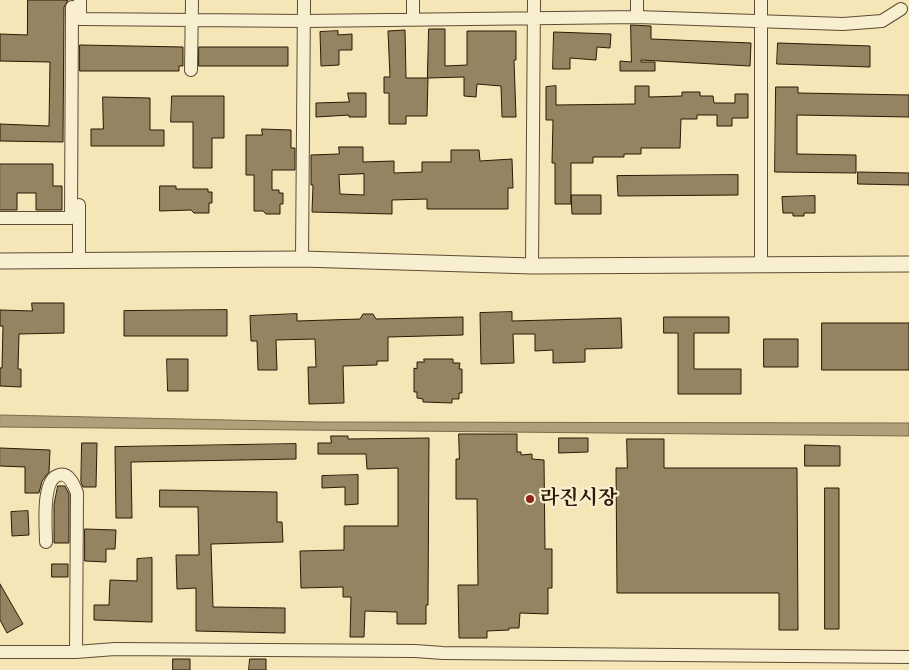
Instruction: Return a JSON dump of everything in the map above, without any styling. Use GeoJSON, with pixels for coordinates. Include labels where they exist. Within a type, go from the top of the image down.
{"type":"FeatureCollection","features":[{"type":"Feature","properties":{"kind":"street"},"geometry":{"type":"LineString","coordinates":[[0,218],[71,218],[72,0]]}},
{"type":"Feature","properties":{"kind":"street"},"geometry":{"type":"LineString","coordinates":[[80,0],[80,19],[192,21],[637,17],[843,24],[882,21],[903,6]]}},
{"type":"Feature","properties":{"kind":"street"},"geometry":{"type":"LineString","coordinates":[[191,70],[192,0]]}},
{"type":"Feature","properties":{"kind":"street"},"geometry":{"type":"LineString","coordinates":[[302,259],[304,0]]}},
{"type":"Feature","properties":{"kind":"street"},"geometry":{"type":"LineString","coordinates":[[413,0],[413,19]]}},
{"type":"Feature","properties":{"kind":"street"},"geometry":{"type":"LineString","coordinates":[[532,266],[534,0]]}},
{"type":"Feature","properties":{"kind":"street"},"geometry":{"type":"LineString","coordinates":[[637,0],[637,17]]}},
{"type":"Feature","properties":{"kind":"street"},"geometry":{"type":"LineString","coordinates":[[760,0],[761,265]]}},
{"type":"Feature","properties":{"kind":"street"},"geometry":{"type":"LineString","coordinates":[[78,92],[80,260]]}},
{"type":"Feature","properties":{"kind":"street"},"geometry":{"type":"LineString","coordinates":[[0,260],[302,259],[532,266],[909,264]]}},
{"type":"Feature","properties":{"kind":"street"},"geometry":{"type":"LineString","coordinates":[[46,542],[46,495],[50,482],[57,475],[64,475],[70,479],[78,492],[76,652]]}},
{"type":"Feature","properties":{"kind":"street"},"geometry":{"type":"LineString","coordinates":[[0,652],[76,652],[115,649],[416,652],[443,654],[909,657]]}},
{"type":"Feature","properties":{"kind":"shaded area"},"geometry":{"type":"Polygon","coordinates":[[[0,415],[319,422],[909,423],[909,436],[0,427],[0,415]]]}},
{"type":"Feature","properties":{"kind":"building"},"geometry":{"type":"Polygon","coordinates":[[[28,0],[68,0],[64,7],[63,142],[0,141],[0,124],[49,126],[50,62],[0,61],[0,34],[27,35],[28,0]]]}},
{"type":"Feature","properties":{"kind":"building"},"geometry":{"type":"Polygon","coordinates":[[[631,25],[651,26],[651,39],[751,43],[750,66],[641,60],[641,62],[655,62],[655,71],[620,71],[620,61],[631,62],[631,25]]]}},
{"type":"Feature","properties":{"kind":"building"},"geometry":{"type":"Polygon","coordinates":[[[429,29],[445,29],[445,66],[467,65],[467,31],[516,31],[516,60],[514,60],[516,117],[502,117],[501,86],[477,84],[476,97],[464,96],[464,77],[428,78],[427,116],[406,116],[406,124],[389,124],[389,93],[384,93],[384,77],[390,77],[388,31],[405,30],[406,78],[427,78],[429,29]]]}},
{"type":"Feature","properties":{"kind":"building"},"geometry":{"type":"Polygon","coordinates":[[[338,31],[338,35],[352,34],[352,50],[339,50],[339,65],[321,66],[320,32],[338,31]]]}},
{"type":"Feature","properties":{"kind":"building"},"geometry":{"type":"Polygon","coordinates":[[[554,32],[611,34],[610,48],[597,47],[596,60],[570,58],[570,69],[553,69],[554,32]]]}},
{"type":"Feature","properties":{"kind":"building"},"geometry":{"type":"Polygon","coordinates":[[[778,43],[870,46],[870,67],[777,64],[778,43]]]}},
{"type":"Feature","properties":{"kind":"building"},"geometry":{"type":"Polygon","coordinates":[[[80,45],[183,47],[183,66],[179,66],[179,71],[80,71],[80,45]]]}},
{"type":"Feature","properties":{"kind":"building"},"geometry":{"type":"Polygon","coordinates":[[[199,47],[288,47],[288,66],[199,66],[199,47]]]}},
{"type":"Feature","properties":{"kind":"building"},"geometry":{"type":"Polygon","coordinates":[[[556,86],[556,105],[635,104],[635,86],[649,86],[649,97],[682,96],[682,92],[700,92],[700,96],[713,96],[714,103],[735,103],[735,94],[748,94],[748,118],[732,118],[732,126],[717,126],[717,115],[697,115],[697,119],[681,119],[680,148],[641,148],[641,154],[624,154],[624,157],[593,157],[593,163],[571,163],[571,204],[555,204],[555,163],[552,163],[553,120],[546,120],[546,87],[556,86]]]}},
{"type":"Feature","properties":{"kind":"building"},"geometry":{"type":"Polygon","coordinates":[[[776,87],[798,87],[798,93],[909,95],[909,117],[797,115],[797,154],[856,155],[856,173],[775,172],[776,87]]]}},
{"type":"Feature","properties":{"kind":"building"},"geometry":{"type":"Polygon","coordinates":[[[348,93],[366,93],[366,117],[349,117],[349,115],[316,117],[316,103],[349,102],[348,93]]]}},
{"type":"Feature","properties":{"kind":"building"},"geometry":{"type":"Polygon","coordinates":[[[172,96],[224,96],[224,138],[212,138],[212,168],[193,168],[193,122],[171,122],[172,96]]]}},
{"type":"Feature","properties":{"kind":"building"},"geometry":{"type":"Polygon","coordinates":[[[103,97],[150,98],[150,130],[164,130],[164,146],[91,146],[91,129],[103,129],[103,97]]]}},
{"type":"Feature","properties":{"kind":"building"},"geometry":{"type":"Polygon","coordinates":[[[262,129],[291,130],[291,148],[295,148],[295,170],[272,170],[272,190],[279,190],[279,193],[283,193],[283,204],[280,204],[280,214],[266,214],[263,211],[254,211],[254,175],[246,175],[246,135],[262,135],[262,129]]]}},
{"type":"Feature","properties":{"kind":"building"},"geometry":{"type":"Polygon","coordinates":[[[339,147],[363,147],[363,162],[394,161],[394,173],[422,172],[422,162],[451,162],[451,150],[479,150],[480,161],[512,159],[513,188],[508,188],[508,209],[427,209],[427,199],[392,200],[392,214],[312,212],[311,155],[339,154],[339,147]],[[364,174],[339,175],[340,194],[364,195],[364,174]]]}},
{"type":"Feature","properties":{"kind":"building"},"geometry":{"type":"Polygon","coordinates":[[[0,164],[53,164],[53,186],[62,186],[62,210],[36,210],[36,193],[17,193],[17,210],[0,210],[0,164]]]}},
{"type":"Feature","properties":{"kind":"building"},"geometry":{"type":"Polygon","coordinates":[[[858,172],[909,173],[909,185],[858,184],[858,172]]]}},
{"type":"Feature","properties":{"kind":"building"},"geometry":{"type":"Polygon","coordinates":[[[738,175],[738,195],[618,196],[617,176],[738,175]]]}},
{"type":"Feature","properties":{"kind":"building"},"geometry":{"type":"Polygon","coordinates":[[[160,186],[176,186],[176,189],[208,189],[208,192],[212,192],[212,203],[209,203],[209,213],[194,213],[191,210],[160,211],[160,186]]]}},
{"type":"Feature","properties":{"kind":"building"},"geometry":{"type":"Polygon","coordinates":[[[571,195],[601,195],[601,214],[572,214],[571,195]]]}},
{"type":"Feature","properties":{"kind":"building"},"geometry":{"type":"Polygon","coordinates":[[[815,196],[815,213],[793,216],[793,213],[783,213],[782,197],[815,196]]]}},
{"type":"Feature","properties":{"kind":"building"},"geometry":{"type":"Polygon","coordinates":[[[32,303],[64,303],[64,333],[19,334],[18,369],[21,369],[21,387],[0,386],[3,326],[0,326],[0,310],[32,311],[32,303]]]}},
{"type":"Feature","properties":{"kind":"building"},"geometry":{"type":"Polygon","coordinates":[[[227,310],[227,336],[124,336],[124,311],[227,310]]]}},
{"type":"Feature","properties":{"kind":"building"},"geometry":{"type":"Polygon","coordinates":[[[512,312],[512,321],[621,318],[622,348],[585,349],[585,362],[553,363],[553,350],[535,351],[535,334],[513,334],[514,363],[481,364],[480,313],[512,312]]]}},
{"type":"Feature","properties":{"kind":"building"},"geometry":{"type":"Polygon","coordinates":[[[297,314],[297,321],[360,319],[363,314],[373,314],[376,319],[463,317],[463,335],[388,337],[388,361],[377,361],[377,365],[343,366],[344,403],[309,404],[308,367],[316,367],[315,339],[276,340],[277,370],[258,370],[257,341],[251,341],[250,316],[297,314]]]}},
{"type":"Feature","properties":{"kind":"building"},"geometry":{"type":"Polygon","coordinates":[[[664,317],[729,317],[729,333],[694,333],[694,369],[741,369],[741,394],[678,394],[678,333],[664,333],[664,317]]]}},
{"type":"Feature","properties":{"kind":"building"},"geometry":{"type":"Polygon","coordinates":[[[822,323],[909,323],[909,370],[822,370],[822,323]]]}},
{"type":"Feature","properties":{"kind":"building"},"geometry":{"type":"Polygon","coordinates":[[[764,339],[798,339],[798,367],[764,367],[764,339]]]}},
{"type":"Feature","properties":{"kind":"building"},"geometry":{"type":"Polygon","coordinates":[[[167,359],[188,359],[188,391],[168,391],[167,359]]]}},
{"type":"Feature","properties":{"kind":"building"},"geometry":{"type":"Polygon","coordinates":[[[424,359],[453,359],[453,363],[460,363],[459,369],[462,369],[462,393],[459,393],[459,399],[452,399],[452,403],[423,402],[423,399],[417,398],[417,392],[414,392],[414,368],[417,369],[417,362],[424,362],[424,359]]]}},
{"type":"Feature","properties":{"kind":"building"},"geometry":{"type":"Polygon","coordinates":[[[459,434],[517,434],[517,452],[521,452],[521,455],[532,454],[532,459],[544,460],[545,549],[552,549],[552,588],[548,588],[548,614],[520,613],[519,628],[487,631],[487,638],[459,638],[458,585],[478,585],[477,499],[456,499],[456,459],[459,459],[459,434]]]}},
{"type":"Feature","properties":{"kind":"building"},"geometry":{"type":"Polygon","coordinates":[[[331,436],[348,436],[348,439],[429,438],[428,605],[426,605],[426,624],[397,624],[397,612],[365,611],[364,637],[350,637],[351,597],[343,597],[343,587],[301,588],[300,551],[344,550],[344,526],[398,526],[398,468],[367,469],[366,454],[318,454],[318,443],[331,443],[331,436]]]}},
{"type":"Feature","properties":{"kind":"building"},"geometry":{"type":"Polygon","coordinates":[[[559,438],[588,438],[588,452],[559,453],[559,438]]]}},
{"type":"Feature","properties":{"kind":"building"},"geometry":{"type":"Polygon","coordinates":[[[627,439],[664,439],[664,468],[797,468],[798,630],[779,630],[779,593],[617,593],[616,468],[627,468],[627,439]]]}},
{"type":"Feature","properties":{"kind":"building"},"geometry":{"type":"Polygon","coordinates":[[[82,443],[97,443],[96,487],[83,487],[81,482],[82,443]]]}},
{"type":"Feature","properties":{"kind":"building"},"geometry":{"type":"Polygon","coordinates":[[[296,444],[296,459],[131,462],[132,518],[116,518],[115,447],[296,444]]]}},
{"type":"Feature","properties":{"kind":"building"},"geometry":{"type":"Polygon","coordinates":[[[805,445],[840,446],[840,466],[805,466],[805,445]]]}},
{"type":"Feature","properties":{"kind":"building"},"geometry":{"type":"Polygon","coordinates":[[[0,448],[50,450],[49,472],[42,481],[39,493],[25,493],[25,467],[0,466],[0,448]]]}},
{"type":"Feature","properties":{"kind":"building"},"geometry":{"type":"Polygon","coordinates":[[[358,475],[358,504],[345,505],[345,487],[322,488],[322,476],[358,475]]]}},
{"type":"Feature","properties":{"kind":"building"},"geometry":{"type":"Polygon","coordinates":[[[58,486],[65,486],[69,494],[69,543],[54,543],[54,505],[58,486]]]}},
{"type":"Feature","properties":{"kind":"building"},"geometry":{"type":"Polygon","coordinates":[[[825,488],[839,488],[839,629],[825,629],[825,488]]]}},
{"type":"Feature","properties":{"kind":"building"},"geometry":{"type":"Polygon","coordinates":[[[160,490],[277,492],[277,522],[282,522],[283,542],[211,544],[213,607],[285,608],[285,633],[196,631],[196,588],[177,589],[176,555],[199,555],[198,507],[160,507],[160,490]]]}},
{"type":"Feature","properties":{"kind":"building"},"geometry":{"type":"Polygon","coordinates":[[[28,511],[29,535],[12,536],[11,512],[28,511]]]}},
{"type":"Feature","properties":{"kind":"building"},"geometry":{"type":"Polygon","coordinates":[[[85,529],[116,530],[115,549],[106,549],[106,562],[85,561],[85,529]]]}},
{"type":"Feature","properties":{"kind":"building"},"geometry":{"type":"Polygon","coordinates":[[[152,558],[152,622],[94,620],[94,605],[109,605],[110,580],[137,581],[137,559],[152,558]]]}},
{"type":"Feature","properties":{"kind":"building"},"geometry":{"type":"Polygon","coordinates":[[[52,564],[68,564],[68,577],[52,577],[52,564]]]}},
{"type":"Feature","properties":{"kind":"building"},"geometry":{"type":"Polygon","coordinates":[[[0,584],[23,624],[7,633],[0,620],[0,584]]]}},
{"type":"Feature","properties":{"kind":"building"},"geometry":{"type":"Polygon","coordinates":[[[173,659],[190,659],[190,670],[173,670],[173,659]]]}},
{"type":"Feature","properties":{"kind":"building"},"geometry":{"type":"Polygon","coordinates":[[[250,659],[266,659],[266,670],[249,670],[250,659]]]}},
{"type":"Feature","properties":{"kind":"place","name":"라진시장"},"geometry":{"type":"Point","coordinates":[530,499]}}]}
